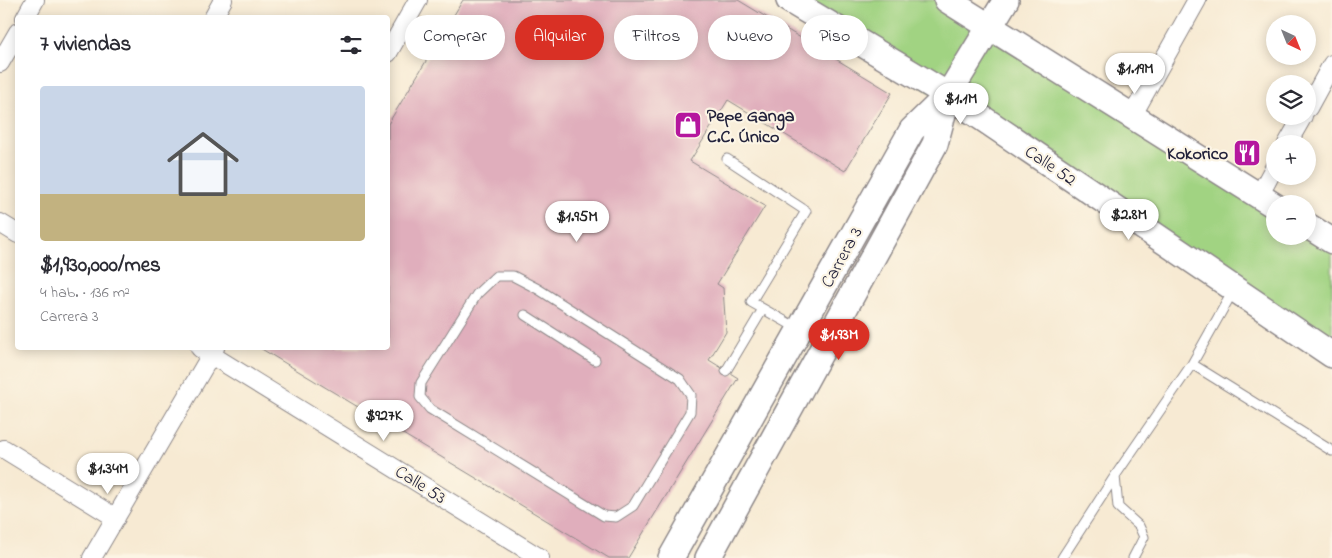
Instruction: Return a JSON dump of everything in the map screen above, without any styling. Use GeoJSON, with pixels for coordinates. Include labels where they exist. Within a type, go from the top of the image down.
{"type":"FeatureCollection","features":[{"type":"Feature","properties":{"kind":"street"},"geometry":{"type":"LineString","coordinates":[[28,15],[35,0]]}},
{"type":"Feature","properties":{"kind":"street"},"geometry":{"type":"LineString","coordinates":[[215,15],[223,0]]}},
{"type":"Feature","properties":{"kind":"street"},"geometry":{"type":"LineString","coordinates":[[390,49],[418,0]]}},
{"type":"Feature","properties":{"kind":"street","name":"Calle 52"},"geometry":{"type":"LineString","coordinates":[[789,0],[948,95],[1332,354]]}},
{"type":"Feature","properties":{"kind":"street"},"geometry":{"type":"LineString","coordinates":[[947,0],[1266,200]]}},
{"type":"Feature","properties":{"kind":"street","name":"Carrera 3"},"geometry":{"type":"LineString","coordinates":[[671,558],[912,130],[948,95],[1006,0]]}},
{"type":"Feature","properties":{"kind":"street"},"geometry":{"type":"LineString","coordinates":[[1132,116],[1197,0]]}},
{"type":"Feature","properties":{"kind":"street"},"geometry":{"type":"LineString","coordinates":[[0,63],[15,37]]}},
{"type":"Feature","properties":{"kind":"street"},"geometry":{"type":"LineString","coordinates":[[1316,93],[1332,64]]}},
{"type":"Feature","properties":{"kind":"street","name":"Carrera 3"},"geometry":{"type":"LineString","coordinates":[[708,558],[935,144],[948,95]]}},
{"type":"Feature","properties":{"kind":"street"},"geometry":{"type":"LineString","coordinates":[[0,223],[15,232]]}},
{"type":"Feature","properties":{"kind":"street"},"geometry":{"type":"LineString","coordinates":[[1316,231],[1332,242]]}},
{"type":"Feature","properties":{"kind":"street"},"geometry":{"type":"LineString","coordinates":[[92,558],[209,350]]}},
{"type":"Feature","properties":{"kind":"street","name":"Calle 53"},"geometry":{"type":"LineString","coordinates":[[209,350],[540,558]]}},
{"type":"Feature","properties":{"kind":"street"},"geometry":{"type":"LineString","coordinates":[[4,449],[116,518]]}},
{"type":"Feature","properties":{"kind":"lane"},"geometry":{"type":"LineString","coordinates":[[727,159],[806,211],[751,302],[800,330]]}},
{"type":"Feature","properties":{"kind":"lane"},"geometry":{"type":"LineString","coordinates":[[496,276],[513,276],[538,289],[680,378],[691,395],[690,412],[633,506],[616,517],[604,516],[526,469],[430,409],[420,397],[421,382],[477,294],[496,276]]}},
{"type":"Feature","properties":{"kind":"lane"},"geometry":{"type":"LineString","coordinates":[[1062,558],[1115,476],[1192,364],[1234,288]]}},
{"type":"Feature","properties":{"kind":"lane"},"geometry":{"type":"LineString","coordinates":[[726,370],[763,309]]}},
{"type":"Feature","properties":{"kind":"lane"},"geometry":{"type":"LineString","coordinates":[[525,314],[595,360]]}},
{"type":"Feature","properties":{"kind":"lane"},"geometry":{"type":"LineString","coordinates":[[1192,364],[1332,451]]}},
{"type":"Feature","properties":{"kind":"lane"},"geometry":{"type":"LineString","coordinates":[[1115,476],[1118,507],[1139,526],[1144,537],[1133,558]]}},
{"type":"Feature","properties":{"kind":"green space"},"geometry":{"type":"Polygon","coordinates":[[[789,0],[947,0],[1266,200],[1266,245],[1316,245],[1316,238],[1332,241],[1332,355],[868,52],[868,15],[812,15],[789,0]]]}},
{"type":"Feature","properties":{"kind":"building"},"geometry":{"type":"Polygon","coordinates":[[[463,0],[738,0],[763,15],[708,15],[708,60],[791,60],[791,32],[801,38],[801,60],[837,60],[892,93],[845,171],[728,100],[690,161],[765,206],[717,284],[723,288],[726,332],[709,360],[738,378],[628,558],[609,558],[263,350],[390,350],[390,121],[427,60],[505,60],[505,15],[454,15],[463,0]]]}},
{"type":"Feature","properties":{"kind":"place","name":"Pepe Ganga C.C. Único"},"geometry":{"type":"Point","coordinates":[688,125]}},
{"type":"Feature","properties":{"kind":"place","name":"Kokorico"},"geometry":{"type":"Point","coordinates":[1247,153]}}]}
